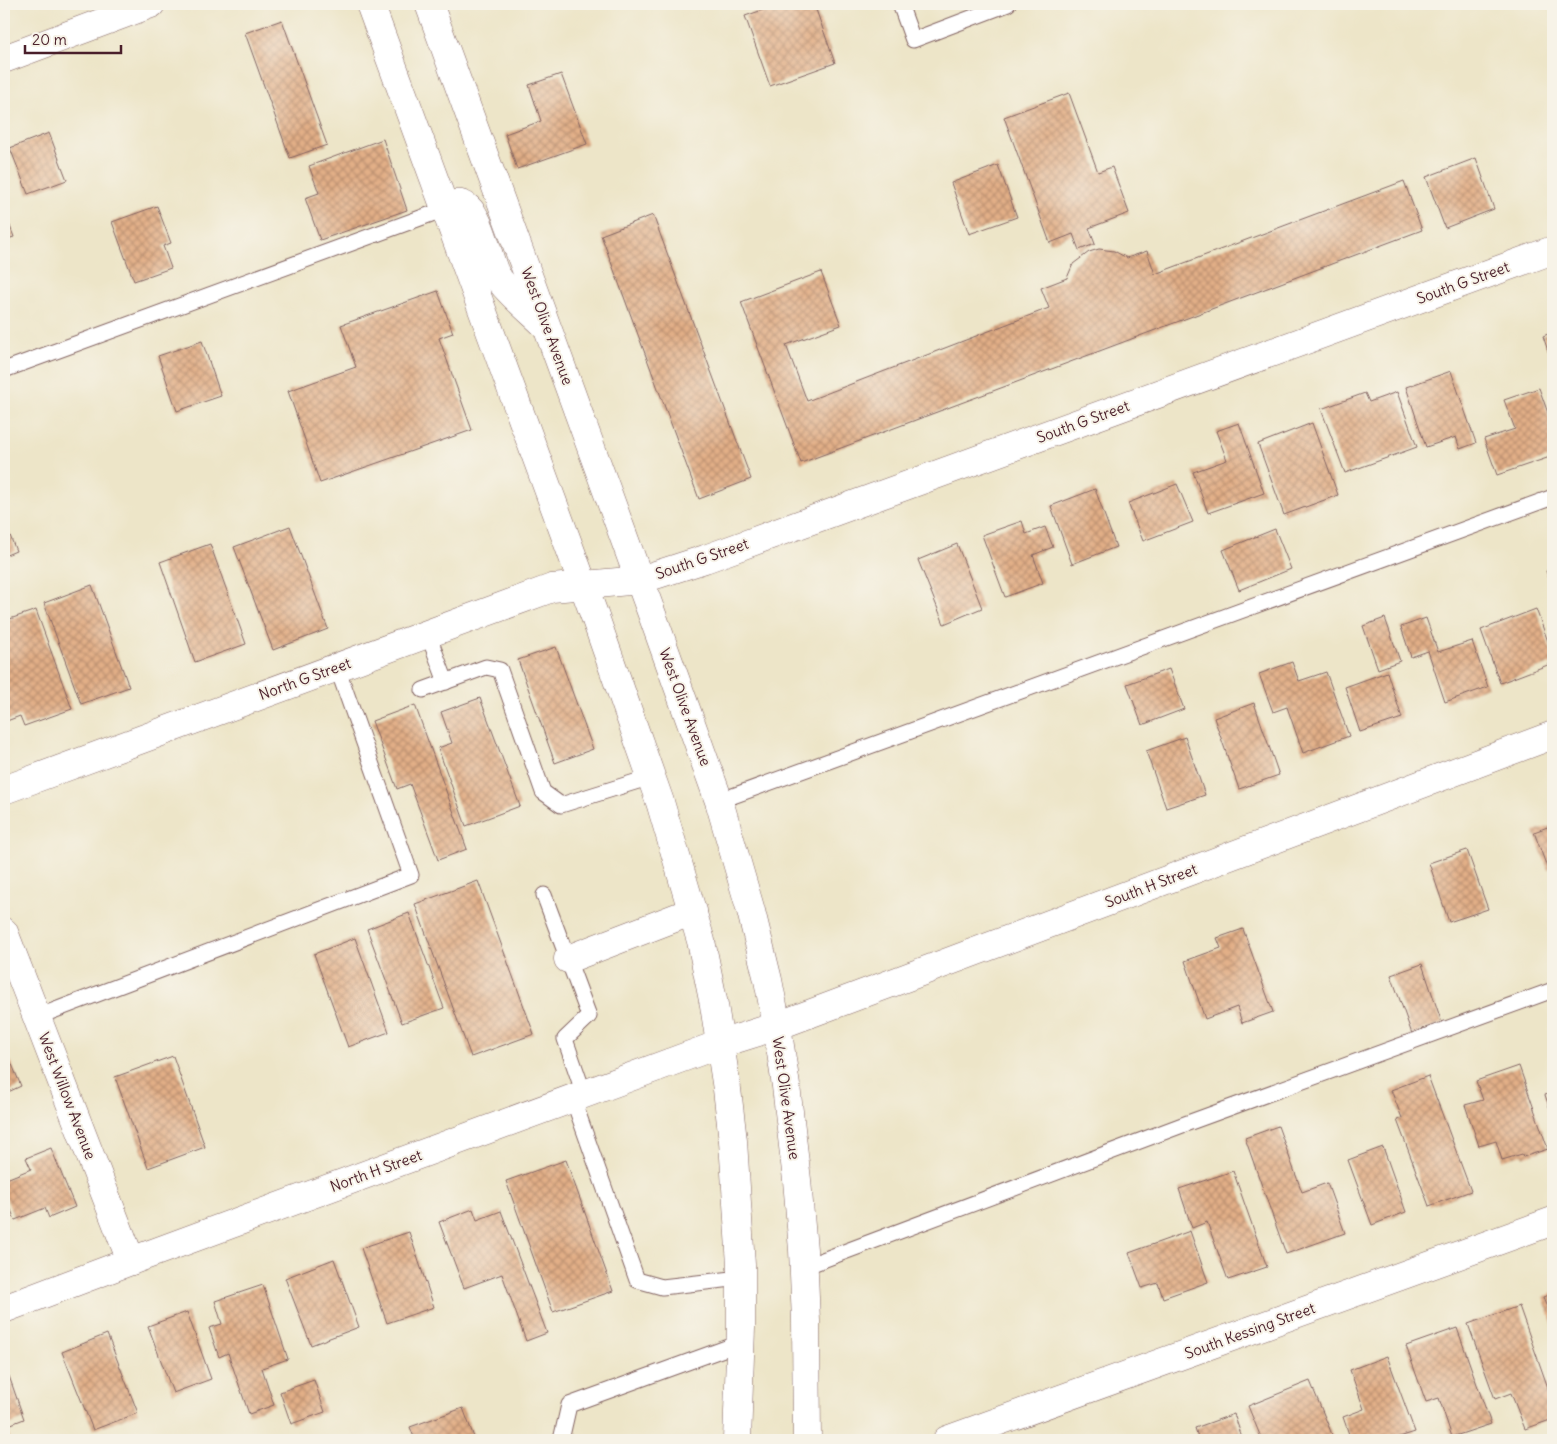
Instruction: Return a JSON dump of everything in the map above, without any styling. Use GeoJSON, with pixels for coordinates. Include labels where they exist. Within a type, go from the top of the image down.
{"type":"FeatureCollection","features":[{"type":"Feature","properties":{"kind":"street"},"geometry":{"type":"LineString","coordinates":[[4,59],[151,4]]}},
{"type":"Feature","properties":{"kind":"street"},"geometry":{"type":"LineString","coordinates":[[370,4],[445,209],[596,584],[651,777],[679,863],[701,941],[720,1044],[733,1141],[741,1278],[737,1440]]}},
{"type":"Feature","properties":{"kind":"street","name":"West Olive Avenue"},"geometry":{"type":"LineString","coordinates":[[429,4],[719,800],[751,910],[777,1026],[796,1171],[804,1267],[807,1440]]}},
{"type":"Feature","properties":{"kind":"street"},"geometry":{"type":"LineString","coordinates":[[445,209],[456,204],[464,206],[472,213],[479,225],[497,277],[548,329]]}},
{"type":"Feature","properties":{"kind":"street","name":"South G Street"},"geometry":{"type":"LineString","coordinates":[[596,584],[640,580],[705,559],[1553,250]]}},
{"type":"Feature","properties":{"kind":"street","name":"North G Street"},"geometry":{"type":"LineString","coordinates":[[4,790],[552,588],[596,584]]}},
{"type":"Feature","properties":{"kind":"street","name":"South H Street"},"geometry":{"type":"LineString","coordinates":[[749,1035],[1553,735]]}},
{"type":"Feature","properties":{"kind":"street"},"geometry":{"type":"LineString","coordinates":[[568,959],[692,911]]}},
{"type":"Feature","properties":{"kind":"street","name":"West Willow Avenue"},"geometry":{"type":"LineString","coordinates":[[4,932],[131,1261]]}},
{"type":"Feature","properties":{"kind":"street","name":"North H Street"},"geometry":{"type":"LineString","coordinates":[[4,1310],[131,1261],[720,1044],[749,1035]]}},
{"type":"Feature","properties":{"kind":"street","name":"South Kessing Street"},"geometry":{"type":"LineString","coordinates":[[947,1440],[1553,1221]]}},
{"type":"Feature","properties":{"kind":"lane"},"geometry":{"type":"LineString","coordinates":[[900,4],[913,40],[979,9],[1008,4]]}},
{"type":"Feature","properties":{"kind":"lane"},"geometry":{"type":"LineString","coordinates":[[4,370],[445,209]]}},
{"type":"Feature","properties":{"kind":"lane"},"geometry":{"type":"LineString","coordinates":[[719,800],[1553,497]]}},
{"type":"Feature","properties":{"kind":"lane"},"geometry":{"type":"LineString","coordinates":[[428,634],[446,682]]}},
{"type":"Feature","properties":{"kind":"lane"},"geometry":{"type":"LineString","coordinates":[[36,1017],[411,875],[337,667]]}},
{"type":"Feature","properties":{"kind":"lane"},"geometry":{"type":"LineString","coordinates":[[423,690],[486,667],[500,670],[543,792],[561,805],[651,777]]}},
{"type":"Feature","properties":{"kind":"lane"},"geometry":{"type":"LineString","coordinates":[[544,894],[589,1016],[565,1039],[578,1097],[637,1280],[662,1286],[741,1278]]}},
{"type":"Feature","properties":{"kind":"lane"},"geometry":{"type":"LineString","coordinates":[[804,1267],[1553,990]]}},
{"type":"Feature","properties":{"kind":"lane"},"geometry":{"type":"LineString","coordinates":[[561,1440],[569,1405],[740,1343]]}},
{"type":"Feature","properties":{"kind":"building"},"geometry":{"type":"Polygon","coordinates":[[[780,4],[814,4],[835,63],[770,86],[745,16],[780,4]]]}},
{"type":"Feature","properties":{"kind":"building"},"geometry":{"type":"Polygon","coordinates":[[[282,20],[327,145],[290,158],[245,33],[282,20]]]}},
{"type":"Feature","properties":{"kind":"building"},"geometry":{"type":"Polygon","coordinates":[[[561,74],[587,144],[517,169],[505,134],[541,121],[529,85],[561,74]]]}},
{"type":"Feature","properties":{"kind":"building"},"geometry":{"type":"Polygon","coordinates":[[[1069,93],[1098,172],[1112,167],[1129,213],[1089,228],[1095,244],[1079,250],[1073,234],[1050,243],[1004,117],[1069,93]]]}},
{"type":"Feature","properties":{"kind":"building"},"geometry":{"type":"Polygon","coordinates":[[[49,133],[67,180],[28,194],[10,148],[49,133]]]}},
{"type":"Feature","properties":{"kind":"building"},"geometry":{"type":"Polygon","coordinates":[[[383,139],[407,210],[320,240],[305,198],[319,193],[309,166],[383,139]]]}},
{"type":"Feature","properties":{"kind":"building"},"geometry":{"type":"Polygon","coordinates":[[[1476,158],[1494,209],[1445,228],[1426,177],[1476,158]]]}},
{"type":"Feature","properties":{"kind":"building"},"geometry":{"type":"Polygon","coordinates":[[[998,165],[1017,217],[969,234],[951,183],[998,165]]]}},
{"type":"Feature","properties":{"kind":"building"},"geometry":{"type":"Polygon","coordinates":[[[1404,181],[1422,230],[801,463],[741,302],[821,272],[841,325],[786,345],[807,401],[1049,308],[1041,288],[1067,278],[1073,264],[1089,252],[1099,249],[1114,251],[1127,258],[1147,251],[1155,274],[1404,181]]]}},
{"type":"Feature","properties":{"kind":"building"},"geometry":{"type":"Polygon","coordinates":[[[157,206],[171,243],[163,246],[171,268],[134,281],[112,222],[157,206]]]}},
{"type":"Feature","properties":{"kind":"building"},"geometry":{"type":"Polygon","coordinates":[[[4,210],[14,237],[4,240],[4,210]]]}},
{"type":"Feature","properties":{"kind":"building"},"geometry":{"type":"Polygon","coordinates":[[[653,215],[751,479],[699,499],[601,235],[653,215]]]}},
{"type":"Feature","properties":{"kind":"building"},"geometry":{"type":"Polygon","coordinates":[[[438,291],[453,333],[439,338],[472,430],[320,483],[288,391],[356,367],[341,325],[438,291]]]}},
{"type":"Feature","properties":{"kind":"building"},"geometry":{"type":"Polygon","coordinates":[[[1553,332],[1553,366],[1543,336],[1553,332]]]}},
{"type":"Feature","properties":{"kind":"building"},"geometry":{"type":"Polygon","coordinates":[[[202,341],[221,396],[177,411],[158,356],[202,341]]]}},
{"type":"Feature","properties":{"kind":"building"},"geometry":{"type":"Polygon","coordinates":[[[1451,371],[1476,443],[1460,449],[1456,437],[1426,447],[1406,387],[1451,371]]]}},
{"type":"Feature","properties":{"kind":"building"},"geometry":{"type":"Polygon","coordinates":[[[1539,388],[1553,427],[1553,456],[1497,475],[1484,439],[1515,429],[1504,400],[1539,388]]]}},
{"type":"Feature","properties":{"kind":"building"},"geometry":{"type":"Polygon","coordinates":[[[1397,392],[1417,447],[1345,473],[1321,409],[1365,393],[1369,402],[1397,392]]]}},
{"type":"Feature","properties":{"kind":"building"},"geometry":{"type":"Polygon","coordinates":[[[1239,423],[1264,493],[1208,513],[1193,472],[1227,460],[1216,431],[1239,423]]]}},
{"type":"Feature","properties":{"kind":"building"},"geometry":{"type":"Polygon","coordinates":[[[1312,423],[1338,495],[1284,515],[1258,444],[1312,423]]]}},
{"type":"Feature","properties":{"kind":"building"},"geometry":{"type":"Polygon","coordinates":[[[1177,484],[1193,522],[1143,541],[1128,503],[1177,484]]]}},
{"type":"Feature","properties":{"kind":"building"},"geometry":{"type":"Polygon","coordinates":[[[1095,489],[1116,547],[1072,564],[1051,506],[1095,489]]]}},
{"type":"Feature","properties":{"kind":"building"},"geometry":{"type":"Polygon","coordinates":[[[4,520],[16,551],[4,556],[4,520]]]}},
{"type":"Feature","properties":{"kind":"building"},"geometry":{"type":"Polygon","coordinates":[[[1022,521],[1026,534],[1045,527],[1053,547],[1033,555],[1043,583],[1005,597],[982,535],[1022,521]]]}},
{"type":"Feature","properties":{"kind":"building"},"geometry":{"type":"Polygon","coordinates":[[[290,526],[328,629],[273,650],[234,547],[290,526]]]}},
{"type":"Feature","properties":{"kind":"building"},"geometry":{"type":"Polygon","coordinates":[[[1275,529],[1291,569],[1239,590],[1223,550],[1275,529]]]}},
{"type":"Feature","properties":{"kind":"building"},"geometry":{"type":"Polygon","coordinates":[[[210,544],[246,644],[195,662],[160,562],[210,544]]]}},
{"type":"Feature","properties":{"kind":"building"},"geometry":{"type":"Polygon","coordinates":[[[957,544],[982,608],[944,624],[918,560],[957,544]]]}},
{"type":"Feature","properties":{"kind":"building"},"geometry":{"type":"Polygon","coordinates":[[[1553,568],[1553,589],[1546,571],[1553,568]]]}},
{"type":"Feature","properties":{"kind":"building"},"geometry":{"type":"Polygon","coordinates":[[[92,585],[129,687],[81,704],[44,603],[92,585]]]}},
{"type":"Feature","properties":{"kind":"building"},"geometry":{"type":"Polygon","coordinates":[[[1536,609],[1553,655],[1553,663],[1500,683],[1481,630],[1536,609]]]}},
{"type":"Feature","properties":{"kind":"building"},"geometry":{"type":"Polygon","coordinates":[[[36,610],[72,709],[24,726],[20,716],[4,722],[4,621],[36,610]]]}},
{"type":"Feature","properties":{"kind":"building"},"geometry":{"type":"Polygon","coordinates":[[[1385,618],[1400,661],[1378,669],[1363,626],[1385,618]]]}},
{"type":"Feature","properties":{"kind":"building"},"geometry":{"type":"Polygon","coordinates":[[[1426,618],[1438,652],[1472,641],[1488,687],[1445,702],[1428,651],[1411,657],[1401,627],[1426,618]]]}},
{"type":"Feature","properties":{"kind":"building"},"geometry":{"type":"Polygon","coordinates":[[[556,647],[593,749],[555,763],[518,660],[556,647]]]}},
{"type":"Feature","properties":{"kind":"building"},"geometry":{"type":"Polygon","coordinates":[[[1292,662],[1299,681],[1326,672],[1349,736],[1303,753],[1287,707],[1273,712],[1259,674],[1292,662]]]}},
{"type":"Feature","properties":{"kind":"building"},"geometry":{"type":"Polygon","coordinates":[[[1169,669],[1184,709],[1142,725],[1127,684],[1169,669]]]}},
{"type":"Feature","properties":{"kind":"building"},"geometry":{"type":"Polygon","coordinates":[[[1387,672],[1402,718],[1360,732],[1345,687],[1387,672]]]}},
{"type":"Feature","properties":{"kind":"building"},"geometry":{"type":"Polygon","coordinates":[[[480,698],[520,806],[466,826],[438,748],[452,743],[441,712],[480,698]]]}},
{"type":"Feature","properties":{"kind":"building"},"geometry":{"type":"Polygon","coordinates":[[[1254,703],[1279,775],[1239,789],[1214,718],[1254,703]]]}},
{"type":"Feature","properties":{"kind":"building"},"geometry":{"type":"Polygon","coordinates":[[[415,705],[467,849],[438,860],[410,784],[397,789],[372,721],[415,705]]]}},
{"type":"Feature","properties":{"kind":"building"},"geometry":{"type":"Polygon","coordinates":[[[1185,737],[1205,795],[1166,808],[1146,751],[1185,737]]]}},
{"type":"Feature","properties":{"kind":"building"},"geometry":{"type":"Polygon","coordinates":[[[1553,825],[1553,868],[1548,870],[1534,832],[1553,825]]]}},
{"type":"Feature","properties":{"kind":"building"},"geometry":{"type":"Polygon","coordinates":[[[1467,850],[1488,909],[1449,922],[1429,863],[1467,850]]]}},
{"type":"Feature","properties":{"kind":"building"},"geometry":{"type":"Polygon","coordinates":[[[478,881],[534,1034],[471,1057],[415,904],[478,881]]]}},
{"type":"Feature","properties":{"kind":"building"},"geometry":{"type":"Polygon","coordinates":[[[409,913],[444,1008],[402,1023],[367,929],[409,913]]]}},
{"type":"Feature","properties":{"kind":"building"},"geometry":{"type":"Polygon","coordinates":[[[1243,929],[1273,1012],[1242,1023],[1237,1007],[1205,1019],[1185,961],[1221,948],[1217,938],[1243,929]]]}},
{"type":"Feature","properties":{"kind":"building"},"geometry":{"type":"Polygon","coordinates":[[[355,938],[389,1032],[348,1047],[314,954],[355,938]]]}},
{"type":"Feature","properties":{"kind":"building"},"geometry":{"type":"Polygon","coordinates":[[[1422,964],[1442,1023],[1412,1034],[1391,975],[1422,964]]]}},
{"type":"Feature","properties":{"kind":"building"},"geometry":{"type":"Polygon","coordinates":[[[6,1050],[21,1086],[4,1094],[4,1051],[6,1050]]]}},
{"type":"Feature","properties":{"kind":"building"},"geometry":{"type":"Polygon","coordinates":[[[173,1056],[205,1147],[148,1168],[115,1077],[173,1056]]]}},
{"type":"Feature","properties":{"kind":"building"},"geometry":{"type":"Polygon","coordinates":[[[1519,1066],[1548,1149],[1523,1157],[1522,1154],[1502,1160],[1496,1141],[1479,1146],[1465,1105],[1483,1100],[1476,1081],[1519,1066]]]}},
{"type":"Feature","properties":{"kind":"building"},"geometry":{"type":"Polygon","coordinates":[[[1428,1076],[1471,1191],[1429,1206],[1397,1120],[1402,1118],[1391,1090],[1428,1076]]]}},
{"type":"Feature","properties":{"kind":"building"},"geometry":{"type":"Polygon","coordinates":[[[1553,1092],[1553,1118],[1545,1095],[1553,1092]]]}},
{"type":"Feature","properties":{"kind":"building"},"geometry":{"type":"Polygon","coordinates":[[[1278,1126],[1302,1192],[1327,1183],[1345,1233],[1286,1254],[1245,1138],[1278,1126]]]}},
{"type":"Feature","properties":{"kind":"building"},"geometry":{"type":"Polygon","coordinates":[[[1383,1147],[1406,1212],[1372,1225],[1348,1160],[1383,1147]]]}},
{"type":"Feature","properties":{"kind":"building"},"geometry":{"type":"Polygon","coordinates":[[[51,1148],[75,1207],[49,1218],[45,1208],[15,1220],[4,1193],[4,1180],[31,1169],[26,1158],[51,1148]]]}},
{"type":"Feature","properties":{"kind":"building"},"geometry":{"type":"Polygon","coordinates":[[[566,1160],[613,1291],[553,1312],[506,1181],[566,1160]]]}},
{"type":"Feature","properties":{"kind":"building"},"geometry":{"type":"Polygon","coordinates":[[[1233,1171],[1267,1267],[1228,1280],[1207,1222],[1192,1228],[1179,1189],[1233,1171]]]}},
{"type":"Feature","properties":{"kind":"building"},"geometry":{"type":"Polygon","coordinates":[[[473,1209],[477,1220],[501,1211],[547,1333],[526,1341],[502,1274],[464,1288],[439,1222],[473,1209]]]}},
{"type":"Feature","properties":{"kind":"building"},"geometry":{"type":"Polygon","coordinates":[[[1190,1231],[1208,1282],[1163,1298],[1158,1283],[1142,1288],[1129,1253],[1190,1231]]]}},
{"type":"Feature","properties":{"kind":"building"},"geometry":{"type":"Polygon","coordinates":[[[409,1232],[434,1307],[387,1323],[361,1248],[409,1232]]]}},
{"type":"Feature","properties":{"kind":"building"},"geometry":{"type":"Polygon","coordinates":[[[334,1259],[359,1327],[311,1345],[285,1278],[334,1259]]]}},
{"type":"Feature","properties":{"kind":"building"},"geometry":{"type":"Polygon","coordinates":[[[263,1285],[288,1359],[262,1368],[274,1405],[249,1414],[228,1353],[219,1357],[209,1328],[222,1324],[215,1301],[263,1285]]]}},
{"type":"Feature","properties":{"kind":"building"},"geometry":{"type":"Polygon","coordinates":[[[1553,1293],[1553,1325],[1543,1297],[1553,1293]]]}},
{"type":"Feature","properties":{"kind":"building"},"geometry":{"type":"Polygon","coordinates":[[[1519,1306],[1553,1402],[1553,1419],[1525,1429],[1511,1393],[1495,1399],[1468,1324],[1519,1306]]]}},
{"type":"Feature","properties":{"kind":"building"},"geometry":{"type":"Polygon","coordinates":[[[187,1312],[211,1379],[173,1393],[148,1326],[187,1312]]]}},
{"type":"Feature","properties":{"kind":"building"},"geometry":{"type":"Polygon","coordinates":[[[1457,1328],[1491,1424],[1452,1437],[1439,1398],[1426,1402],[1406,1346],[1457,1328]]]}},
{"type":"Feature","properties":{"kind":"building"},"geometry":{"type":"Polygon","coordinates":[[[107,1334],[138,1413],[93,1430],[62,1352],[107,1334]]]}},
{"type":"Feature","properties":{"kind":"building"},"geometry":{"type":"Polygon","coordinates":[[[1387,1356],[1415,1432],[1390,1440],[1351,1440],[1343,1417],[1364,1409],[1350,1370],[1387,1356]]]}},
{"type":"Feature","properties":{"kind":"building"},"geometry":{"type":"Polygon","coordinates":[[[9,1376],[24,1419],[6,1426],[11,1440],[4,1440],[4,1378],[9,1376]]]}},
{"type":"Feature","properties":{"kind":"building"},"geometry":{"type":"Polygon","coordinates":[[[314,1380],[325,1412],[291,1424],[280,1392],[314,1380]]]}},
{"type":"Feature","properties":{"kind":"building"},"geometry":{"type":"Polygon","coordinates":[[[1310,1381],[1333,1437],[1324,1440],[1262,1440],[1248,1406],[1310,1381]]]}},
{"type":"Feature","properties":{"kind":"building"},"geometry":{"type":"Polygon","coordinates":[[[463,1408],[475,1440],[415,1440],[410,1427],[463,1408]]]}},
{"type":"Feature","properties":{"kind":"building"},"geometry":{"type":"Polygon","coordinates":[[[1234,1414],[1243,1440],[1199,1440],[1195,1428],[1234,1414]]]}}]}
